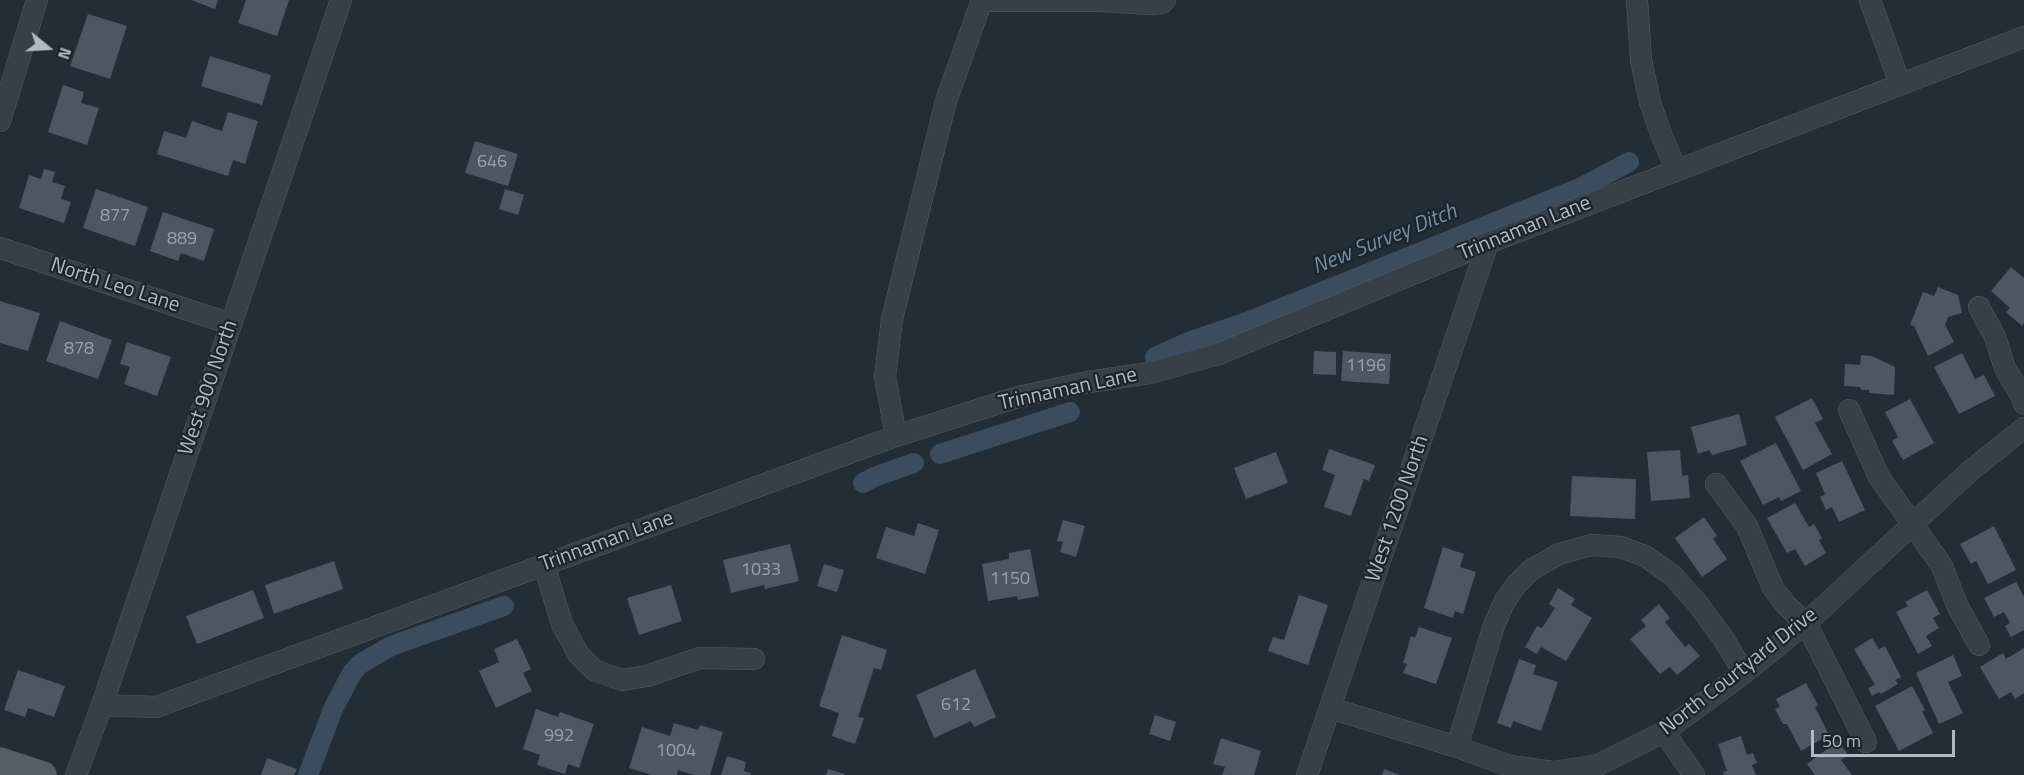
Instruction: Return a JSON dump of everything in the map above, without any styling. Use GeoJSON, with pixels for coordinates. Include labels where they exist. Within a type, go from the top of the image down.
{"type":"FeatureCollection","features":[{"type":"Feature","properties":{"kind":"main road"},"geometry":{"type":"LineString","coordinates":[[0,761],[43,775]]}},
{"type":"Feature","properties":{"kind":"street"},"geometry":{"type":"LineString","coordinates":[[0,121],[37,0]]}},
{"type":"Feature","properties":{"kind":"street","name":"West 900 North"},"geometry":{"type":"LineString","coordinates":[[76,775],[102,705],[341,0]]}},
{"type":"Feature","properties":{"kind":"street"},"geometry":{"type":"LineString","coordinates":[[896,436],[885,377],[892,319],[946,101],[982,0],[1151,4],[1162,3],[1165,0]]}},
{"type":"Feature","properties":{"kind":"street"},"geometry":{"type":"LineString","coordinates":[[1637,0],[1641,60],[1650,102],[1676,169]]}},
{"type":"Feature","properties":{"kind":"street"},"geometry":{"type":"LineString","coordinates":[[1870,0],[1900,84]]}},
{"type":"Feature","properties":{"kind":"street","name":"Trinnaman Lane"},"geometry":{"type":"LineString","coordinates":[[102,705],[156,707],[896,436],[1018,397],[1089,382],[1150,373],[1216,354],[1676,169],[2024,37]]}},
{"type":"Feature","properties":{"kind":"street","name":"West 1200 North"},"geometry":{"type":"LineString","coordinates":[[1307,775],[1488,243]]}},
{"type":"Feature","properties":{"kind":"street","name":"North Leo Lane"},"geometry":{"type":"LineString","coordinates":[[0,248],[231,324]]}},
{"type":"Feature","properties":{"kind":"street"},"geometry":{"type":"LineString","coordinates":[[1979,307],[1995,337],[2005,368],[2024,404]]}},
{"type":"Feature","properties":{"kind":"street"},"geometry":{"type":"LineString","coordinates":[[1849,410],[1879,477],[1942,566],[1957,604],[1979,645]]}},
{"type":"Feature","properties":{"kind":"street","name":"North Courtyard Drive"},"geometry":{"type":"LineString","coordinates":[[1330,708],[1457,747],[1510,766],[1553,772],[1599,770],[1664,732],[1744,673],[1806,623],[1971,471],[2024,428]]}},
{"type":"Feature","properties":{"kind":"street"},"geometry":{"type":"LineString","coordinates":[[1716,484],[1747,526],[1773,588],[1787,606],[1806,623],[1866,742]]}},
{"type":"Feature","properties":{"kind":"street"},"geometry":{"type":"LineString","coordinates":[[1457,747],[1494,625],[1505,601],[1516,585],[1531,570],[1559,554],[1591,545],[1621,548],[1645,556],[1672,575],[1698,604],[1723,638],[1744,673]]}},
{"type":"Feature","properties":{"kind":"street"},"geometry":{"type":"LineString","coordinates":[[544,565],[562,624],[579,655],[594,670],[622,680],[647,676],[700,658],[754,658]]}},
{"type":"Feature","properties":{"kind":"street"},"geometry":{"type":"LineString","coordinates":[[1664,732],[1694,775]]}},
{"type":"Feature","properties":{"kind":"building"},"geometry":{"type":"Polygon","coordinates":[[[191,0],[218,0],[215,9],[191,0]]]}},
{"type":"Feature","properties":{"kind":"building"},"geometry":{"type":"Polygon","coordinates":[[[246,0],[289,0],[277,36],[238,23],[246,0]]]}},
{"type":"Feature","properties":{"kind":"building"},"geometry":{"type":"Polygon","coordinates":[[[88,14],[127,26],[110,79],[70,66],[88,14]]]}},
{"type":"Feature","properties":{"kind":"building"},"geometry":{"type":"Polygon","coordinates":[[[210,56],[271,75],[262,105],[201,86],[210,56]]]}},
{"type":"Feature","properties":{"kind":"building"},"geometry":{"type":"Polygon","coordinates":[[[63,85],[84,92],[81,103],[99,108],[87,145],[48,132],[63,85]]]}},
{"type":"Feature","properties":{"kind":"building"},"geometry":{"type":"Polygon","coordinates":[[[228,112],[258,121],[245,164],[233,160],[228,176],[157,154],[164,131],[186,138],[192,121],[222,131],[228,112]]]}},
{"type":"Feature","properties":{"kind":"building"},"geometry":{"type":"Polygon","coordinates":[[[475,141],[518,154],[508,186],[465,173],[475,141]]]}},
{"type":"Feature","properties":{"kind":"building"},"geometry":{"type":"Polygon","coordinates":[[[44,169],[55,172],[52,182],[65,186],[61,199],[71,202],[64,223],[19,208],[29,175],[41,179],[44,169]]]}},
{"type":"Feature","properties":{"kind":"building"},"geometry":{"type":"Polygon","coordinates":[[[96,189],[148,207],[135,246],[83,228],[96,189]]]}},
{"type":"Feature","properties":{"kind":"building"},"geometry":{"type":"Polygon","coordinates":[[[505,189],[524,195],[518,215],[499,209],[505,189]]]}},
{"type":"Feature","properties":{"kind":"building"},"geometry":{"type":"Polygon","coordinates":[[[163,212],[214,229],[204,261],[181,253],[178,261],[150,251],[163,212]]]}},
{"type":"Feature","properties":{"kind":"building"},"geometry":{"type":"Polygon","coordinates":[[[2011,267],[2024,278],[2024,323],[2022,326],[2006,312],[2010,308],[1991,291],[2011,267]]]}},
{"type":"Feature","properties":{"kind":"building"},"geometry":{"type":"Polygon","coordinates":[[[1938,287],[1958,295],[1962,313],[1948,317],[1945,325],[1954,342],[1928,356],[1914,326],[1910,325],[1923,292],[1934,296],[1938,287]]]}},
{"type":"Feature","properties":{"kind":"building"},"geometry":{"type":"Polygon","coordinates":[[[0,301],[40,313],[28,351],[0,343],[0,301]]]}},
{"type":"Feature","properties":{"kind":"building"},"geometry":{"type":"Polygon","coordinates":[[[60,321],[112,340],[98,379],[46,361],[60,321]]]}},
{"type":"Feature","properties":{"kind":"building"},"geometry":{"type":"Polygon","coordinates":[[[127,342],[171,357],[157,396],[124,384],[130,367],[120,364],[127,342]]]}},
{"type":"Feature","properties":{"kind":"building"},"geometry":{"type":"Polygon","coordinates":[[[1314,351],[1336,352],[1336,375],[1313,374],[1314,351]]]}},
{"type":"Feature","properties":{"kind":"building"},"geometry":{"type":"Polygon","coordinates":[[[1343,351],[1391,354],[1389,384],[1341,381],[1343,351]]]}},
{"type":"Feature","properties":{"kind":"building"},"geometry":{"type":"Polygon","coordinates":[[[1962,353],[1975,379],[1984,375],[1995,396],[1959,414],[1934,367],[1962,353]]]}},
{"type":"Feature","properties":{"kind":"building"},"geometry":{"type":"Polygon","coordinates":[[[1861,355],[1872,356],[1895,367],[1894,395],[1869,393],[1869,390],[1861,390],[1860,387],[1844,386],[1845,364],[1860,365],[1861,355]]]}},
{"type":"Feature","properties":{"kind":"building"},"geometry":{"type":"Polygon","coordinates":[[[1812,398],[1823,419],[1815,423],[1832,454],[1803,470],[1775,417],[1812,398]]]}},
{"type":"Feature","properties":{"kind":"building"},"geometry":{"type":"Polygon","coordinates":[[[1910,399],[1934,443],[1903,460],[1892,441],[1898,437],[1885,412],[1910,399]]]}},
{"type":"Feature","properties":{"kind":"building"},"geometry":{"type":"Polygon","coordinates":[[[1739,414],[1747,445],[1712,455],[1709,450],[1698,454],[1691,427],[1739,414]]]}},
{"type":"Feature","properties":{"kind":"building"},"geometry":{"type":"Polygon","coordinates":[[[1776,443],[1801,491],[1781,501],[1779,497],[1763,505],[1740,461],[1776,443]]]}},
{"type":"Feature","properties":{"kind":"building"},"geometry":{"type":"Polygon","coordinates":[[[1329,449],[1375,465],[1369,481],[1364,479],[1351,516],[1324,507],[1335,475],[1322,470],[1329,449]]]}},
{"type":"Feature","properties":{"kind":"building"},"geometry":{"type":"Polygon","coordinates":[[[1680,450],[1682,476],[1688,475],[1690,498],[1651,501],[1647,452],[1680,450]]]}},
{"type":"Feature","properties":{"kind":"building"},"geometry":{"type":"Polygon","coordinates":[[[1276,452],[1288,483],[1246,499],[1234,468],[1276,452]]]}},
{"type":"Feature","properties":{"kind":"building"},"geometry":{"type":"Polygon","coordinates":[[[1842,461],[1865,510],[1839,522],[1832,507],[1826,510],[1820,497],[1825,494],[1816,473],[1842,461]]]}},
{"type":"Feature","properties":{"kind":"building"},"geometry":{"type":"Polygon","coordinates":[[[1572,476],[1636,479],[1635,519],[1570,516],[1572,476]]]}},
{"type":"Feature","properties":{"kind":"building"},"geometry":{"type":"Polygon","coordinates":[[[1795,503],[1809,527],[1814,524],[1822,538],[1819,540],[1826,553],[1805,566],[1795,549],[1787,553],[1767,518],[1795,503]]]}},
{"type":"Feature","properties":{"kind":"building"},"geometry":{"type":"Polygon","coordinates":[[[1704,517],[1717,536],[1713,539],[1727,559],[1702,577],[1675,538],[1704,517]]]}},
{"type":"Feature","properties":{"kind":"building"},"geometry":{"type":"Polygon","coordinates":[[[1063,520],[1085,526],[1076,557],[1060,552],[1063,542],[1057,541],[1063,520]]]}},
{"type":"Feature","properties":{"kind":"building"},"geometry":{"type":"Polygon","coordinates":[[[918,523],[939,530],[925,574],[876,558],[886,527],[914,536],[918,523]]]}},
{"type":"Feature","properties":{"kind":"building"},"geometry":{"type":"Polygon","coordinates":[[[1994,526],[2016,570],[1988,584],[1976,561],[1971,564],[1960,544],[1994,526]]]}},
{"type":"Feature","properties":{"kind":"building"},"geometry":{"type":"Polygon","coordinates":[[[790,544],[799,581],[765,589],[764,585],[731,593],[723,560],[790,544]]]}},
{"type":"Feature","properties":{"kind":"building"},"geometry":{"type":"Polygon","coordinates":[[[1443,547],[1464,554],[1460,567],[1476,572],[1463,614],[1455,611],[1453,618],[1424,608],[1443,547]]]}},
{"type":"Feature","properties":{"kind":"building"},"geometry":{"type":"Polygon","coordinates":[[[1030,549],[1039,596],[1018,600],[1017,596],[988,601],[982,564],[1009,559],[1009,553],[1030,549]]]}},
{"type":"Feature","properties":{"kind":"building"},"geometry":{"type":"Polygon","coordinates":[[[334,561],[343,589],[274,614],[265,585],[334,561]]]}},
{"type":"Feature","properties":{"kind":"building"},"geometry":{"type":"Polygon","coordinates":[[[824,564],[844,570],[837,592],[817,586],[824,564]]]}},
{"type":"Feature","properties":{"kind":"building"},"geometry":{"type":"Polygon","coordinates":[[[2016,582],[2024,597],[2024,630],[2011,637],[2005,626],[2010,623],[2004,612],[1994,617],[1984,598],[2016,582]]]}},
{"type":"Feature","properties":{"kind":"building"},"geometry":{"type":"Polygon","coordinates":[[[671,585],[682,621],[639,635],[627,598],[671,585]]]}},
{"type":"Feature","properties":{"kind":"building"},"geometry":{"type":"Polygon","coordinates":[[[1558,588],[1575,599],[1571,605],[1592,618],[1566,661],[1541,647],[1537,654],[1525,647],[1537,626],[1542,628],[1555,608],[1549,604],[1558,588]]]}},
{"type":"Feature","properties":{"kind":"building"},"geometry":{"type":"Polygon","coordinates":[[[253,590],[264,618],[197,644],[186,616],[253,590]]]}},
{"type":"Feature","properties":{"kind":"building"},"geometry":{"type":"Polygon","coordinates":[[[1927,590],[1940,614],[1933,618],[1939,628],[1926,636],[1932,646],[1918,654],[1896,612],[1908,606],[1905,602],[1927,590]]]}},
{"type":"Feature","properties":{"kind":"building"},"geometry":{"type":"Polygon","coordinates":[[[1299,595],[1328,605],[1308,665],[1268,651],[1273,637],[1284,640],[1299,595]]]}},
{"type":"Feature","properties":{"kind":"building"},"geometry":{"type":"Polygon","coordinates":[[[1659,604],[1670,618],[1665,622],[1685,647],[1689,644],[1700,656],[1677,675],[1670,667],[1660,674],[1630,639],[1646,626],[1641,620],[1659,604]]]}},
{"type":"Feature","properties":{"kind":"building"},"geometry":{"type":"Polygon","coordinates":[[[1419,627],[1452,638],[1436,684],[1403,673],[1407,664],[1403,663],[1411,636],[1415,638],[1419,627]]]}},
{"type":"Feature","properties":{"kind":"building"},"geometry":{"type":"Polygon","coordinates":[[[842,635],[887,650],[881,670],[874,668],[858,717],[864,718],[855,744],[832,736],[839,713],[819,706],[842,635]]]}},
{"type":"Feature","properties":{"kind":"building"},"geometry":{"type":"Polygon","coordinates":[[[1872,638],[1879,649],[1885,646],[1901,677],[1895,680],[1898,684],[1881,694],[1879,692],[1872,696],[1868,688],[1875,685],[1854,649],[1872,638]]]}},
{"type":"Feature","properties":{"kind":"building"},"geometry":{"type":"Polygon","coordinates":[[[517,639],[531,669],[523,673],[532,691],[496,708],[479,671],[499,662],[494,649],[517,639]]]}},
{"type":"Feature","properties":{"kind":"building"},"geometry":{"type":"Polygon","coordinates":[[[2024,648],[2024,693],[2015,699],[2011,692],[1999,699],[1980,667],[2003,653],[2006,659],[2024,648]]]}},
{"type":"Feature","properties":{"kind":"building"},"geometry":{"type":"Polygon","coordinates":[[[1953,655],[1962,676],[1948,682],[1963,713],[1939,724],[1916,673],[1953,655]]]}},
{"type":"Feature","properties":{"kind":"building"},"geometry":{"type":"Polygon","coordinates":[[[1519,659],[1536,665],[1533,674],[1558,682],[1541,731],[1513,721],[1511,728],[1497,723],[1519,659]]]}},
{"type":"Feature","properties":{"kind":"building"},"geometry":{"type":"Polygon","coordinates":[[[975,669],[996,717],[974,727],[971,721],[934,738],[916,695],[975,669]]]}},
{"type":"Feature","properties":{"kind":"building"},"geometry":{"type":"Polygon","coordinates":[[[18,670],[65,686],[54,717],[28,708],[25,717],[4,710],[18,670]]]}},
{"type":"Feature","properties":{"kind":"building"},"geometry":{"type":"Polygon","coordinates":[[[1806,683],[1818,705],[1815,707],[1829,735],[1801,751],[1787,724],[1783,724],[1775,709],[1780,707],[1776,699],[1806,683]]]}},
{"type":"Feature","properties":{"kind":"building"},"geometry":{"type":"Polygon","coordinates":[[[1912,686],[1925,710],[1922,711],[1933,733],[1899,751],[1875,706],[1912,686]]]}},
{"type":"Feature","properties":{"kind":"building"},"geometry":{"type":"Polygon","coordinates":[[[536,709],[558,717],[560,712],[594,724],[579,768],[568,764],[565,774],[537,765],[540,755],[523,749],[536,709]]]}},
{"type":"Feature","properties":{"kind":"building"},"geometry":{"type":"Polygon","coordinates":[[[1155,715],[1176,722],[1170,741],[1149,734],[1155,715]]]}},
{"type":"Feature","properties":{"kind":"building"},"geometry":{"type":"Polygon","coordinates":[[[674,723],[698,730],[700,725],[723,732],[710,775],[694,775],[678,770],[677,775],[652,775],[629,768],[642,727],[670,736],[674,723]]]}},
{"type":"Feature","properties":{"kind":"building"},"geometry":{"type":"Polygon","coordinates":[[[1741,736],[1747,755],[1753,753],[1757,763],[1752,765],[1756,775],[1724,775],[1723,772],[1727,771],[1718,744],[1741,736]]]}},
{"type":"Feature","properties":{"kind":"building"},"geometry":{"type":"Polygon","coordinates":[[[1221,738],[1261,751],[1254,775],[1222,775],[1225,767],[1213,764],[1221,738]]]}},
{"type":"Feature","properties":{"kind":"building"},"geometry":{"type":"Polygon","coordinates":[[[1838,741],[1848,755],[1841,760],[1852,775],[1815,775],[1807,764],[1838,741]]]}},
{"type":"Feature","properties":{"kind":"building"},"geometry":{"type":"Polygon","coordinates":[[[727,756],[746,762],[744,771],[751,773],[750,775],[721,775],[727,756]]]}},
{"type":"Feature","properties":{"kind":"building"},"geometry":{"type":"Polygon","coordinates":[[[267,758],[297,769],[294,775],[261,775],[267,758]]]}},
{"type":"Feature","properties":{"kind":"building"},"geometry":{"type":"Polygon","coordinates":[[[828,769],[845,774],[826,775],[828,769]]]}},
{"type":"Feature","properties":{"kind":"building"},"geometry":{"type":"Polygon","coordinates":[[[1384,769],[1400,775],[1382,775],[1384,769]]]}},
{"type":"Feature","properties":{"kind":"waterway","name":"New Survey Ditch"},"geometry":{"type":"LineString","coordinates":[[1155,357],[1582,187],[1629,162]]}},
{"type":"Feature","properties":{"kind":"waterway","name":"New Survey Ditch"},"geometry":{"type":"LineString","coordinates":[[940,454],[1070,412]]}},
{"type":"Feature","properties":{"kind":"waterway","name":"New Survey Ditch"},"geometry":{"type":"LineString","coordinates":[[863,483],[914,463]]}},
{"type":"Feature","properties":{"kind":"waterway","name":"New Survey Ditch"},"geometry":{"type":"LineString","coordinates":[[308,775],[333,709],[352,673],[360,664],[391,646],[504,606]]}}]}
